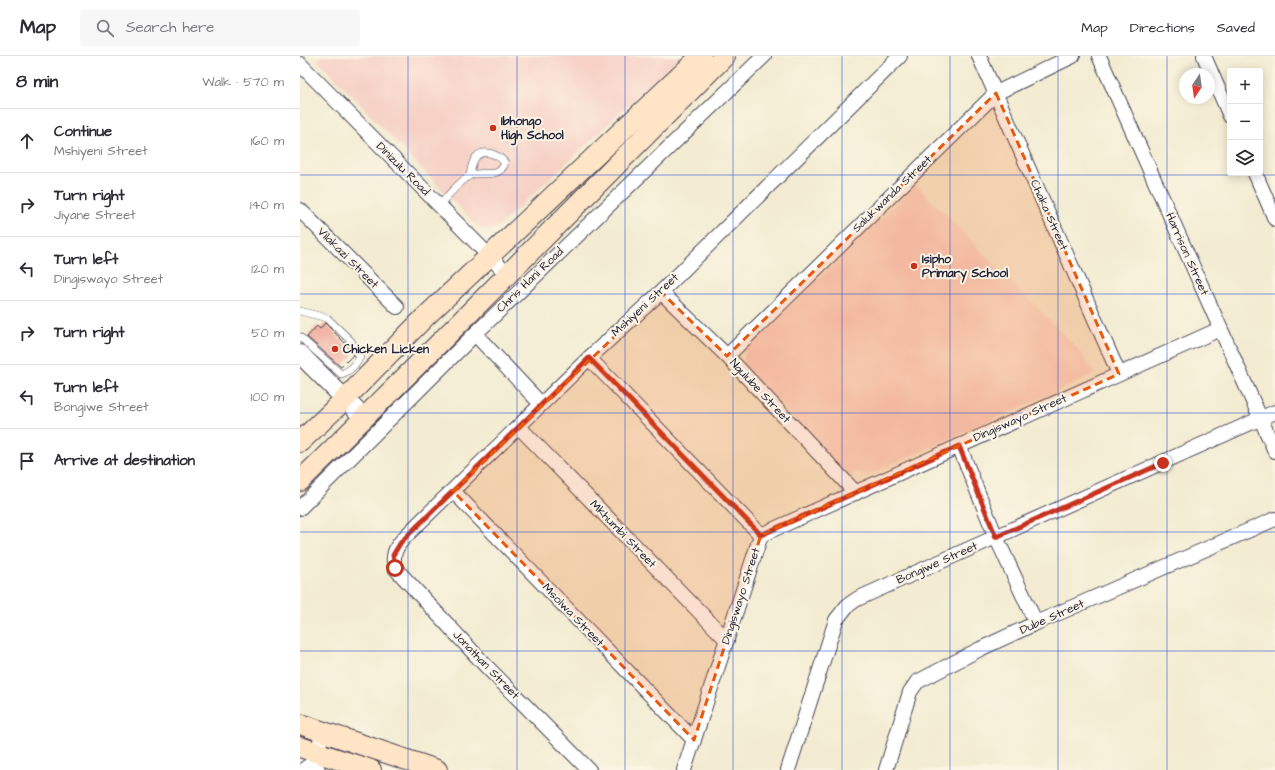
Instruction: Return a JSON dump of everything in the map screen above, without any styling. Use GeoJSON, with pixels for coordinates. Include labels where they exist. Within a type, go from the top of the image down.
{"type":"FeatureCollection","features":[{"type":"Feature","properties":{"kind":"main road"},"geometry":{"type":"LineString","coordinates":[[300,442],[345,399],[424,318],[701,56]]}},
{"type":"Feature","properties":{"kind":"main road","name":"Chris Hani Road"},"geometry":{"type":"LineString","coordinates":[[300,481],[435,349],[507,274],[725,56]]}},
{"type":"Feature","properties":{"kind":"main road"},"geometry":{"type":"LineString","coordinates":[[300,724],[437,770]]}},
{"type":"Feature","properties":{"kind":"main road"},"geometry":{"type":"LineString","coordinates":[[310,761],[371,770]]}},
{"type":"Feature","properties":{"kind":"street","name":"Chris Hani Road"},"geometry":{"type":"LineString","coordinates":[[300,508],[475,334],[764,56]]}},
{"type":"Feature","properties":{"kind":"street","name":"Mshiyeni Street"},"geometry":{"type":"LineString","coordinates":[[393,555],[401,542],[541,404],[661,292],[900,56]]}},
{"type":"Feature","properties":{"kind":"street","name":"Chaka Street"},"geometry":{"type":"LineString","coordinates":[[979,56],[1119,374]]}},
{"type":"Feature","properties":{"kind":"street","name":"Salukwanda Street"},"geometry":{"type":"LineString","coordinates":[[727,356],[996,93],[1073,56]]}},
{"type":"Feature","properties":{"kind":"street","name":"Harrison Street"},"geometry":{"type":"LineString","coordinates":[[1099,56],[1275,451]]}},
{"type":"Feature","properties":{"kind":"street"},"geometry":{"type":"LineString","coordinates":[[1204,56],[1227,109]]}},
{"type":"Feature","properties":{"kind":"street","name":"Dinizulu Road"},"geometry":{"type":"LineString","coordinates":[[300,64],[507,274]]}},
{"type":"Feature","properties":{"kind":"street"},"geometry":{"type":"LineString","coordinates":[[1256,176],[1275,220]]}},
{"type":"Feature","properties":{"kind":"street","name":"Vilakazi Street"},"geometry":{"type":"LineString","coordinates":[[300,210],[397,307]]}},
{"type":"Feature","properties":{"kind":"street","name":"Ngulube Street"},"geometry":{"type":"LineString","coordinates":[[661,292],[727,356],[856,493]]}},
{"type":"Feature","properties":{"kind":"street","name":"Dingiswayo Street"},"geometry":{"type":"LineString","coordinates":[[684,770],[761,535],[1220,329]]}},
{"type":"Feature","properties":{"kind":"street"},"geometry":{"type":"LineString","coordinates":[[475,334],[541,404]]}},
{"type":"Feature","properties":{"kind":"street"},"geometry":{"type":"LineString","coordinates":[[300,354],[364,418]]}},
{"type":"Feature","properties":{"kind":"street"},"geometry":{"type":"LineString","coordinates":[[589,358],[761,535]]}},
{"type":"Feature","properties":{"kind":"street","name":"Bongiwe Street"},"geometry":{"type":"LineString","coordinates":[[788,770],[836,620],[842,611],[857,599],[1275,412]]}},
{"type":"Feature","properties":{"kind":"street","name":"Mkhumbi Street"},"geometry":{"type":"LineString","coordinates":[[519,427],[727,640]]}},
{"type":"Feature","properties":{"kind":"street"},"geometry":{"type":"LineString","coordinates":[[959,446],[996,537],[1036,623]]}},
{"type":"Feature","properties":{"kind":"street","name":"Msolwa Street"},"geometry":{"type":"LineString","coordinates":[[453,491],[694,740]]}},
{"type":"Feature","properties":{"kind":"street","name":"Dube Street"},"geometry":{"type":"LineString","coordinates":[[886,770],[910,692],[917,682],[980,649],[1036,623],[1275,519]]}},
{"type":"Feature","properties":{"kind":"street","name":"Jonathan Street"},"geometry":{"type":"LineString","coordinates":[[393,555],[395,568],[485,665],[588,770]]}},
{"type":"Feature","properties":{"kind":"street"},"geometry":{"type":"LineString","coordinates":[[310,761],[323,732]]}},
{"type":"Feature","properties":{"kind":"lane"},"geometry":{"type":"LineString","coordinates":[[439,205],[470,175],[476,157],[487,152],[501,158],[505,162],[503,169],[498,172],[470,175]]}},
{"type":"Feature","properties":{"kind":"lane"},"geometry":{"type":"LineString","coordinates":[[300,311],[327,318],[351,341],[360,357],[358,362],[346,373],[341,374],[300,337]]}},
{"type":"Feature","properties":{"kind":"highlighted area"},"geometry":{"type":"Polygon","coordinates":[[[996,93],[1119,374],[761,535],[694,740],[453,491],[661,292],[727,356],[996,93]]]}},
{"type":"Feature","properties":{"kind":"shaded area","name":"Ibhongo High School"},"geometry":{"type":"Polygon","coordinates":[[[322,56],[681,56],[498,227],[490,230],[480,229],[317,60],[322,56]]]}},
{"type":"Feature","properties":{"kind":"shaded area","name":"Isipho Primary School"},"geometry":{"type":"Polygon","coordinates":[[[916,185],[1077,348],[1095,374],[864,477],[861,473],[854,473],[851,478],[743,366],[745,349],[916,185]]]}},
{"type":"Feature","properties":{"kind":"building","name":"Chicken Licken"},"geometry":{"type":"Polygon","coordinates":[[[325,323],[346,344],[353,355],[341,367],[307,337],[317,326],[320,329],[325,323]]]}},
{"type":"Feature","properties":{"kind":"place","name":"Ibhongo High School"},"geometry":{"type":"Point","coordinates":[493,128]}},
{"type":"Feature","properties":{"kind":"place","name":"Isipho Primary School"},"geometry":{"type":"Point","coordinates":[914,266]}},
{"type":"Feature","properties":{"kind":"place","name":"Chicken Licken"},"geometry":{"type":"Point","coordinates":[335,349]}},
{"type":"Feature","properties":{"kind":"route"},"geometry":{"type":"LineString","coordinates":[[395,568],[393,555],[395,549],[401,542],[589,358],[761,535],[959,446],[996,537],[1163,463]]}}]}
